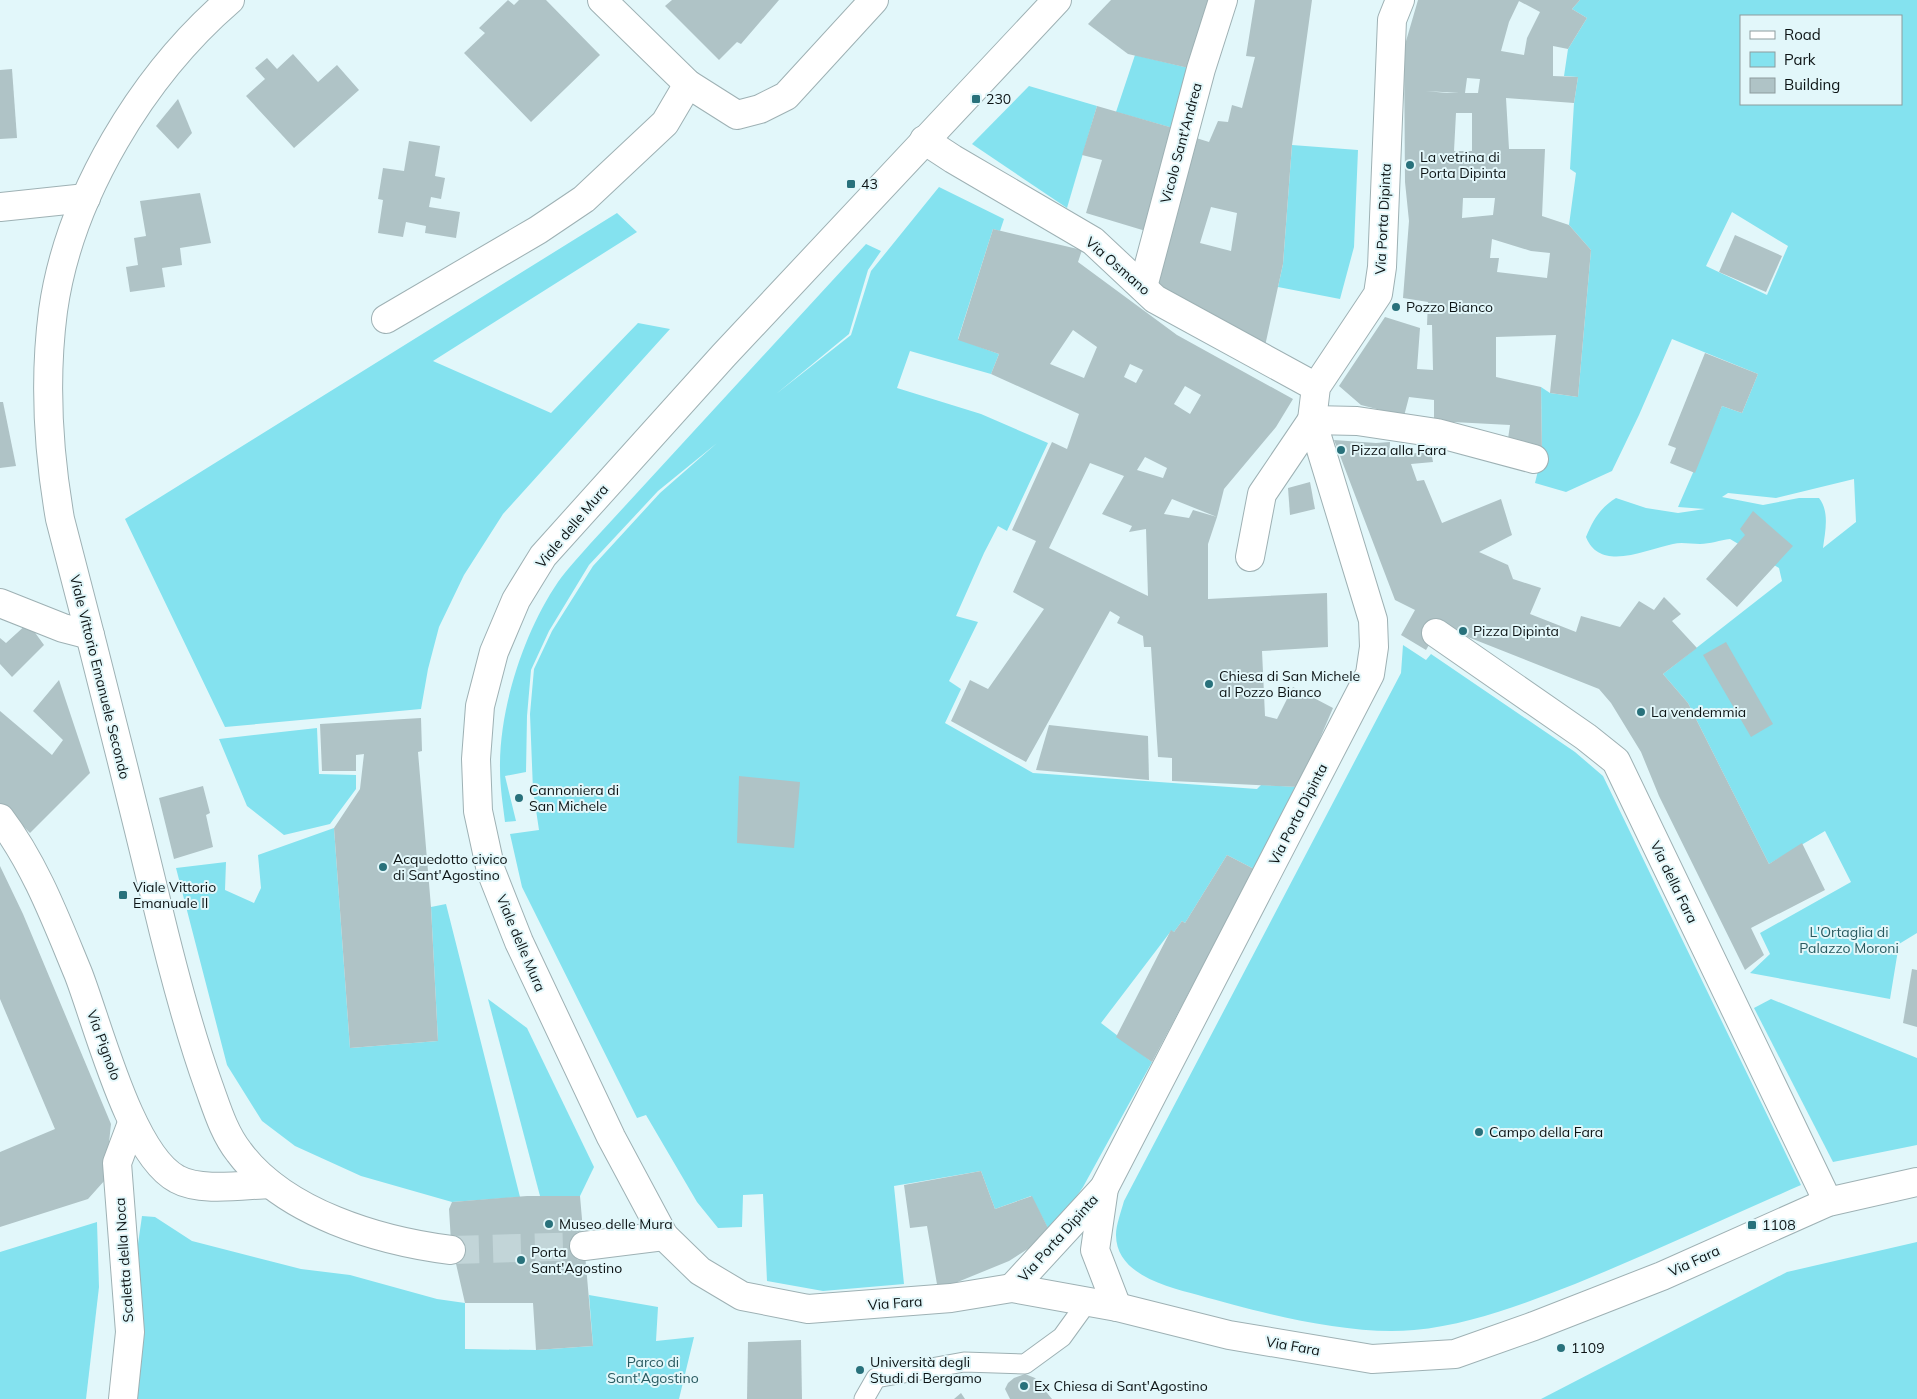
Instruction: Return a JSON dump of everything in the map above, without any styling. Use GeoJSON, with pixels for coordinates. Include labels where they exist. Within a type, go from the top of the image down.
{"type":"FeatureCollection","features":[{"type":"Feature","properties":{"kind":"street","name":"Viale Vittorio Emanuele Secondo"},"geometry":{"type":"LineString","coordinates":[[230,0],[183,45],[139,103],[112,148],[86,198],[64,262],[54,309],[50,346],[49,434],[52,473],[60,518],[175,978],[222,1123],[239,1153],[270,1184],[299,1203],[338,1222],[412,1246],[451,1250]]}},
{"type":"Feature","properties":{"kind":"street"},"geometry":{"type":"LineString","coordinates":[[602,0],[688,84],[737,115],[778,102],[812,70],[874,0]]}},
{"type":"Feature","properties":{"kind":"street","name":"Viale delle Mura"},"geometry":{"type":"LineString","coordinates":[[664,1236],[607,1129],[519,942],[491,871],[478,811],[476,759],[480,706],[494,652],[516,600],[543,556],[724,355],[1057,0]]}},
{"type":"Feature","properties":{"kind":"street","name":"Vicolo Sant'Andrea"},"geometry":{"type":"LineString","coordinates":[[1143,287],[1198,78],[1223,0]]}},
{"type":"Feature","properties":{"kind":"street","name":"Via Porta Dipinta"},"geometry":{"type":"LineString","coordinates":[[1012,1288],[1104,1188],[1370,674],[1374,647],[1373,620],[1312,420],[1316,387],[1378,294],[1382,267],[1392,20],[1400,0]]}},
{"type":"Feature","properties":{"kind":"street"},"geometry":{"type":"LineString","coordinates":[[386,319],[538,230],[584,199],[665,123],[688,84]]}},
{"type":"Feature","properties":{"kind":"street","name":"Via Osmano"},"geometry":{"type":"LineString","coordinates":[[924,140],[1093,242],[1155,298],[1316,387]]}},
{"type":"Feature","properties":{"kind":"street"},"geometry":{"type":"LineString","coordinates":[[0,207],[86,198]]}},
{"type":"Feature","properties":{"kind":"street"},"geometry":{"type":"LineString","coordinates":[[1250,557],[1262,494],[1312,420],[1357,421],[1437,433],[1534,459]]}},
{"type":"Feature","properties":{"kind":"street"},"geometry":{"type":"LineString","coordinates":[[0,603],[63,628],[90,635]]}},
{"type":"Feature","properties":{"kind":"street","name":"Via della Fara"},"geometry":{"type":"LineString","coordinates":[[1436,633],[1586,737],[1616,761],[1828,1202]]}},
{"type":"Feature","properties":{"kind":"street","name":"Via Pignolo"},"geometry":{"type":"LineString","coordinates":[[0,818],[14,837],[42,890],[78,975],[132,1123],[160,1166],[183,1182],[203,1185],[270,1184]]}},
{"type":"Feature","properties":{"kind":"street","name":"Scaletta della Noca"},"geometry":{"type":"LineString","coordinates":[[123,1399],[130,1332],[117,1163],[132,1123]]}},
{"type":"Feature","properties":{"kind":"street","name":"Via Fara"},"geometry":{"type":"LineString","coordinates":[[664,1236],[700,1271],[742,1296],[808,1309],[951,1298],[1012,1288],[1116,1307],[1228,1335],[1372,1359],[1455,1354],[1534,1326],[1653,1279],[1828,1202],[1917,1182]]}},
{"type":"Feature","properties":{"kind":"street","name":"Via Porta Dipinta"},"geometry":{"type":"LineString","coordinates":[[1104,1188],[1095,1250],[1116,1307]]}},
{"type":"Feature","properties":{"kind":"street"},"geometry":{"type":"LineString","coordinates":[[584,1246],[664,1236]]}},
{"type":"Feature","properties":{"kind":"lane"},"geometry":{"type":"LineString","coordinates":[[864,1399],[876,1378],[964,1362],[1025,1364],[1062,1337],[1088,1301]]}},
{"type":"Feature","properties":{"kind":"green space","name":"L'Ortaglia di Palazzo Moroni"},"geometry":{"type":"Polygon","coordinates":[[[1580,0],[1917,0],[1917,933],[1899,944],[1890,999],[1750,973],[1770,954],[1760,933],[1851,882],[1825,831],[1769,864],[1688,703],[1663,674],[1782,581],[1779,568],[1730,539],[1704,544],[1676,543],[1625,556],[1613,556],[1602,554],[1593,548],[1586,537],[1598,515],[1616,498],[1646,508],[1678,513],[1705,509],[1678,507],[1722,406],[1742,413],[1758,374],[1672,339],[1612,471],[1566,492],[1535,483],[1542,454],[1541,387],[1550,393],[1578,397],[1591,250],[1569,225],[1576,173],[1570,169],[1574,103],[1578,77],[1564,76],[1568,49],[1587,18],[1572,9],[1580,0]],[[1732,212],[1706,266],[1767,295],[1788,246],[1732,212]],[[1854,479],[1776,498],[1728,493],[1722,497],[1763,505],[1799,498],[1819,498],[1825,509],[1826,516],[1823,548],[1856,522],[1854,479]]]}},
{"type":"Feature","properties":{"kind":"green space"},"geometry":{"type":"Polygon","coordinates":[[[1135,55],[1197,70],[1180,130],[1116,112],[1135,55]]]}},
{"type":"Feature","properties":{"kind":"green space"},"geometry":{"type":"Polygon","coordinates":[[[1029,86],[1097,106],[1067,208],[972,144],[1029,86]]]}},
{"type":"Feature","properties":{"kind":"green space"},"geometry":{"type":"Polygon","coordinates":[[[1292,145],[1358,150],[1354,247],[1340,299],[1278,287],[1283,264],[1292,145]]]}},
{"type":"Feature","properties":{"kind":"green space"},"geometry":{"type":"Polygon","coordinates":[[[939,187],[1004,219],[1000,231],[993,229],[958,339],[999,354],[991,374],[910,351],[897,388],[981,414],[1048,443],[1007,531],[998,526],[956,616],[978,622],[949,681],[961,689],[945,723],[1033,773],[1257,789],[1261,785],[1299,787],[1254,869],[1227,855],[1185,923],[1182,921],[1174,932],[1171,931],[1101,1023],[1152,1062],[1083,1187],[1051,1234],[1031,1196],[995,1209],[981,1171],[894,1186],[904,1284],[823,1291],[767,1281],[763,1194],[743,1195],[742,1227],[718,1228],[697,1202],[646,1115],[637,1118],[522,887],[510,834],[539,830],[533,790],[530,714],[534,669],[552,631],[593,566],[660,493],[717,443],[658,491],[589,565],[549,631],[531,670],[527,716],[526,772],[505,776],[516,821],[505,822],[500,782],[501,746],[509,696],[524,647],[534,624],[562,577],[590,544],[866,244],[881,251],[868,270],[849,334],[776,394],[851,335],[871,271],[939,187]]]}},
{"type":"Feature","properties":{"kind":"green space"},"geometry":{"type":"Polygon","coordinates":[[[617,213],[637,232],[433,361],[551,413],[638,323],[670,329],[503,514],[464,575],[439,627],[428,669],[421,709],[225,727],[125,519],[617,213]]]}},
{"type":"Feature","properties":{"kind":"green space"},"geometry":{"type":"Polygon","coordinates":[[[1403,645],[1426,660],[1431,654],[1575,752],[1603,776],[1801,1185],[1660,1248],[1575,1284],[1516,1306],[1455,1324],[1414,1330],[1362,1330],[1277,1316],[1159,1283],[1134,1269],[1125,1260],[1118,1249],[1116,1235],[1124,1201],[1401,673],[1403,645]]]}},
{"type":"Feature","properties":{"kind":"green space"},"geometry":{"type":"Polygon","coordinates":[[[317,728],[319,774],[356,775],[356,789],[330,824],[284,835],[247,806],[219,739],[317,728]]]}},
{"type":"Feature","properties":{"kind":"green space"},"geometry":{"type":"Polygon","coordinates":[[[334,828],[350,1048],[438,1041],[431,907],[446,904],[520,1197],[452,1202],[361,1176],[295,1146],[262,1121],[227,1065],[176,868],[226,862],[225,890],[254,903],[261,888],[258,855],[334,828]]]}},
{"type":"Feature","properties":{"kind":"green space"},"geometry":{"type":"Polygon","coordinates":[[[488,999],[527,1028],[594,1167],[580,1196],[540,1196],[488,999]]]}},
{"type":"Feature","properties":{"kind":"green space"},"geometry":{"type":"Polygon","coordinates":[[[1771,999],[1917,1058],[1917,1145],[1833,1162],[1754,1008],[1771,999]]]}},
{"type":"Feature","properties":{"kind":"green space","name":"Parco di Sant'Agostino"},"geometry":{"type":"Polygon","coordinates":[[[142,1216],[155,1217],[192,1241],[301,1269],[350,1275],[437,1299],[465,1303],[465,1349],[536,1350],[593,1346],[589,1295],[658,1307],[656,1341],[694,1337],[679,1399],[116,1399],[142,1216]]]}},
{"type":"Feature","properties":{"kind":"green space"},"geometry":{"type":"Polygon","coordinates":[[[97,1222],[99,1287],[86,1399],[0,1399],[0,1252],[97,1222]]]}},
{"type":"Feature","properties":{"kind":"green space"},"geometry":{"type":"Polygon","coordinates":[[[1917,1242],[1917,1399],[1541,1399],[1787,1272],[1917,1242]]]}},
{"type":"Feature","properties":{"kind":"building"},"geometry":{"type":"Polygon","coordinates":[[[508,0],[514,5],[519,0],[546,0],[600,55],[531,122],[464,53],[485,33],[479,28],[508,0]]]}},
{"type":"Feature","properties":{"kind":"building"},"geometry":{"type":"Polygon","coordinates":[[[672,0],[779,0],[741,44],[737,42],[719,60],[665,6],[672,0]]]}},
{"type":"Feature","properties":{"kind":"building"},"geometry":{"type":"Polygon","coordinates":[[[1111,0],[1218,0],[1197,70],[1128,54],[1088,24],[1111,0]]]}},
{"type":"Feature","properties":{"kind":"building"},"geometry":{"type":"Polygon","coordinates":[[[1255,0],[1312,0],[1292,145],[1283,264],[1265,346],[1148,287],[1193,137],[1209,142],[1218,121],[1228,122],[1232,105],[1242,108],[1255,57],[1246,56],[1255,0]],[[1211,207],[1200,243],[1231,251],[1237,213],[1211,207]]]}},
{"type":"Feature","properties":{"kind":"building"},"geometry":{"type":"Polygon","coordinates":[[[1418,0],[1580,0],[1572,9],[1587,18],[1568,49],[1553,46],[1553,76],[1578,77],[1574,103],[1506,98],[1509,149],[1545,149],[1542,216],[1569,225],[1591,250],[1578,397],[1550,393],[1556,335],[1496,337],[1496,377],[1541,387],[1542,454],[1507,446],[1510,425],[1434,421],[1434,400],[1409,397],[1404,416],[1361,405],[1339,386],[1385,317],[1420,328],[1417,369],[1433,370],[1432,325],[1427,325],[1428,302],[1403,298],[1409,221],[1405,182],[1404,48],[1418,0]],[[1519,1],[1509,22],[1501,51],[1524,55],[1527,38],[1540,12],[1519,1]],[[1467,78],[1465,93],[1478,93],[1480,79],[1467,78]],[[1456,113],[1454,151],[1472,151],[1472,113],[1456,113]],[[1463,198],[1462,218],[1493,215],[1495,198],[1463,198]],[[1492,239],[1490,258],[1499,258],[1497,272],[1547,278],[1550,253],[1531,251],[1492,239]]]}},
{"type":"Feature","properties":{"kind":"building"},"geometry":{"type":"Polygon","coordinates":[[[293,54],[318,82],[337,65],[359,90],[294,148],[246,96],[265,79],[255,68],[267,58],[277,69],[293,54]]]}},
{"type":"Feature","properties":{"kind":"building"},"geometry":{"type":"Polygon","coordinates":[[[12,69],[17,138],[0,139],[0,70],[12,69]]]}},
{"type":"Feature","properties":{"kind":"building"},"geometry":{"type":"Polygon","coordinates":[[[178,99],[192,133],[178,149],[156,126],[178,99]]]}},
{"type":"Feature","properties":{"kind":"building"},"geometry":{"type":"Polygon","coordinates":[[[1097,106],[1180,130],[1149,232],[1086,213],[1102,160],[1082,155],[1097,106]]]}},
{"type":"Feature","properties":{"kind":"building"},"geometry":{"type":"Polygon","coordinates":[[[409,141],[440,146],[435,176],[445,178],[441,199],[431,197],[429,207],[460,212],[456,238],[425,233],[426,226],[406,222],[403,237],[378,233],[383,200],[378,199],[383,168],[404,171],[409,141]]]}},
{"type":"Feature","properties":{"kind":"building"},"geometry":{"type":"Polygon","coordinates":[[[200,193],[211,243],[180,248],[182,265],[162,268],[165,287],[130,292],[126,267],[138,265],[134,238],[146,236],[140,201],[200,193]]]}},
{"type":"Feature","properties":{"kind":"building"},"geometry":{"type":"Polygon","coordinates":[[[993,229],[1082,250],[1078,262],[1177,335],[1293,399],[1276,427],[1224,489],[1217,517],[1208,544],[1208,599],[1327,593],[1328,647],[1262,651],[1265,716],[1277,719],[1293,687],[1333,708],[1299,787],[1172,781],[1172,758],[1158,757],[1151,647],[1144,647],[1143,636],[1117,623],[1120,617],[1110,611],[1026,762],[951,721],[970,680],[988,689],[1044,609],[1013,592],[1036,541],[1012,530],[1052,442],[1067,449],[1079,414],[991,374],[999,354],[958,340],[993,229]],[[1073,330],[1050,364],[1084,378],[1097,347],[1073,330]],[[1130,364],[1124,377],[1136,383],[1143,370],[1130,364]],[[1185,386],[1174,404],[1190,414],[1201,395],[1185,386]],[[1145,457],[1137,470],[1163,478],[1167,468],[1145,457]],[[1090,463],[1049,548],[1148,596],[1146,529],[1129,532],[1132,526],[1102,514],[1124,476],[1090,463]],[[1172,499],[1164,514],[1189,518],[1193,510],[1217,517],[1172,499]]]}},
{"type":"Feature","properties":{"kind":"building"},"geometry":{"type":"Polygon","coordinates":[[[1735,235],[1782,256],[1766,292],[1719,272],[1735,235]]]}},
{"type":"Feature","properties":{"kind":"building"},"geometry":{"type":"Polygon","coordinates":[[[1705,353],[1758,374],[1742,413],[1722,406],[1695,473],[1670,463],[1676,448],[1668,445],[1705,353]]]}},
{"type":"Feature","properties":{"kind":"building"},"geometry":{"type":"Polygon","coordinates":[[[0,402],[3,402],[16,466],[0,468],[0,402]]]}},
{"type":"Feature","properties":{"kind":"building"},"geometry":{"type":"Polygon","coordinates":[[[1334,440],[1390,442],[1389,457],[1431,451],[1433,462],[1411,464],[1417,481],[1424,480],[1442,523],[1501,499],[1512,535],[1479,552],[1508,565],[1513,579],[1541,588],[1530,614],[1576,632],[1581,616],[1620,627],[1639,601],[1654,610],[1664,597],[1681,614],[1672,621],[1697,648],[1663,674],[1688,703],[1769,864],[1802,843],[1825,890],[1751,928],[1764,955],[1745,970],[1659,796],[1641,752],[1611,703],[1599,689],[1440,626],[1426,650],[1401,635],[1415,610],[1395,600],[1334,440]]]}},
{"type":"Feature","properties":{"kind":"building"},"geometry":{"type":"Polygon","coordinates":[[[1310,482],[1315,509],[1290,515],[1288,488],[1310,482]]]}},
{"type":"Feature","properties":{"kind":"building"},"geometry":{"type":"Polygon","coordinates":[[[1753,511],[1793,546],[1737,607],[1706,579],[1745,535],[1740,529],[1753,511]]]}},
{"type":"Feature","properties":{"kind":"building"},"geometry":{"type":"Polygon","coordinates":[[[28,623],[44,645],[12,677],[0,664],[0,638],[6,643],[28,623]]]}},
{"type":"Feature","properties":{"kind":"building"},"geometry":{"type":"Polygon","coordinates":[[[1726,642],[1773,724],[1751,737],[1703,655],[1726,642]]]}},
{"type":"Feature","properties":{"kind":"building"},"geometry":{"type":"Polygon","coordinates":[[[59,680],[90,773],[30,833],[0,803],[0,711],[52,755],[63,740],[33,711],[59,680]]]}},
{"type":"Feature","properties":{"kind":"building","name":"Acquedotto civico di Sant'Agostino"},"geometry":{"type":"Polygon","coordinates":[[[421,718],[422,751],[418,752],[431,907],[438,1041],[350,1048],[334,828],[360,789],[364,754],[356,755],[356,771],[322,771],[320,724],[421,718]]]}},
{"type":"Feature","properties":{"kind":"building"},"geometry":{"type":"Polygon","coordinates":[[[1049,725],[1148,736],[1149,780],[1036,770],[1049,725]]]}},
{"type":"Feature","properties":{"kind":"building"},"geometry":{"type":"Polygon","coordinates":[[[739,776],[800,782],[794,848],[737,843],[739,776]]]}},
{"type":"Feature","properties":{"kind":"building"},"geometry":{"type":"Polygon","coordinates":[[[203,786],[210,813],[206,815],[213,847],[174,859],[159,798],[203,786]]]}},
{"type":"Feature","properties":{"kind":"building"},"geometry":{"type":"Polygon","coordinates":[[[1227,855],[1254,869],[1152,1062],[1116,1037],[1171,930],[1174,932],[1182,921],[1185,923],[1227,855]]]}},
{"type":"Feature","properties":{"kind":"building"},"geometry":{"type":"Polygon","coordinates":[[[0,866],[23,914],[111,1124],[105,1180],[88,1199],[0,1227],[0,1152],[55,1129],[0,999],[0,866]]]}},
{"type":"Feature","properties":{"kind":"building"},"geometry":{"type":"Polygon","coordinates":[[[1912,969],[1917,970],[1917,1027],[1903,1023],[1912,969]]]}},
{"type":"Feature","properties":{"kind":"building"},"geometry":{"type":"Polygon","coordinates":[[[981,1171],[995,1209],[1032,1196],[1051,1234],[1009,1261],[938,1290],[927,1226],[910,1228],[904,1185],[981,1171]]]}},
{"type":"Feature","properties":{"kind":"building","name":"Porta Sant'Agostino"},"geometry":{"type":"Polygon","coordinates":[[[527,1196],[580,1196],[593,1346],[536,1350],[533,1303],[465,1303],[451,1242],[449,1209],[452,1202],[527,1196]]]}},
{"type":"Feature","properties":{"kind":"building"},"geometry":{"type":"Polygon","coordinates":[[[801,1340],[802,1399],[747,1399],[748,1342],[801,1340]]]}},
{"type":"Feature","properties":{"kind":"building","name":"Ex Chiesa di Sant'Agostino"},"geometry":{"type":"Polygon","coordinates":[[[1025,1374],[1035,1378],[1052,1399],[1010,1399],[1005,1389],[1008,1383],[1014,1378],[1025,1374]]]}},
{"type":"Feature","properties":{"kind":"building"},"geometry":{"type":"Polygon","coordinates":[[[961,1393],[965,1399],[954,1399],[961,1393]]]}},
{"type":"Feature","properties":{"kind":"tunnel"},"geometry":{"type":"LineString","coordinates":[[451,1250],[584,1246]]}},
{"type":"Feature","properties":{"kind":"place","name":"230"},"geometry":{"type":"Point","coordinates":[976,99]}},
{"type":"Feature","properties":{"kind":"place","name":"La vetrina di Porta Dipinta"},"geometry":{"type":"Point","coordinates":[1410,165]}},
{"type":"Feature","properties":{"kind":"place","name":"43"},"geometry":{"type":"Point","coordinates":[851,184]}},
{"type":"Feature","properties":{"kind":"place","name":"Pozzo Bianco"},"geometry":{"type":"Point","coordinates":[1396,307]}},
{"type":"Feature","properties":{"kind":"place","name":"Pizza alla Fara"},"geometry":{"type":"Point","coordinates":[1341,450]}},
{"type":"Feature","properties":{"kind":"place","name":"Pizza Dipinta"},"geometry":{"type":"Point","coordinates":[1463,631]}},
{"type":"Feature","properties":{"kind":"place","name":"Chiesa di San Michele al Pozzo Bianco"},"geometry":{"type":"Point","coordinates":[1209,684]}},
{"type":"Feature","properties":{"kind":"place","name":"La vendemmia"},"geometry":{"type":"Point","coordinates":[1641,712]}},
{"type":"Feature","properties":{"kind":"place","name":"Cannoniera di San Michele"},"geometry":{"type":"Point","coordinates":[519,798]}},
{"type":"Feature","properties":{"kind":"place","name":"Acquedotto civico di Sant'Agostino"},"geometry":{"type":"Point","coordinates":[383,867]}},
{"type":"Feature","properties":{"kind":"place","name":"Viale Vittorio Emanuale II"},"geometry":{"type":"Point","coordinates":[123,895]}},
{"type":"Feature","properties":{"kind":"place","name":"Campo della Fara"},"geometry":{"type":"Point","coordinates":[1479,1132]}},
{"type":"Feature","properties":{"kind":"place","name":"Museo delle Mura"},"geometry":{"type":"Point","coordinates":[549,1224]}},
{"type":"Feature","properties":{"kind":"place","name":"1108"},"geometry":{"type":"Point","coordinates":[1752,1225]}},
{"type":"Feature","properties":{"kind":"place","name":"Porta Sant'Agostino"},"geometry":{"type":"Point","coordinates":[521,1260]}},
{"type":"Feature","properties":{"kind":"place","name":"1109"},"geometry":{"type":"Point","coordinates":[1561,1348]}},
{"type":"Feature","properties":{"kind":"place","name":"Università degli Studi di Bergamo"},"geometry":{"type":"Point","coordinates":[860,1370]}},
{"type":"Feature","properties":{"kind":"place","name":"Ex Chiesa di Sant'Agostino"},"geometry":{"type":"Point","coordinates":[1024,1386]}}]}
